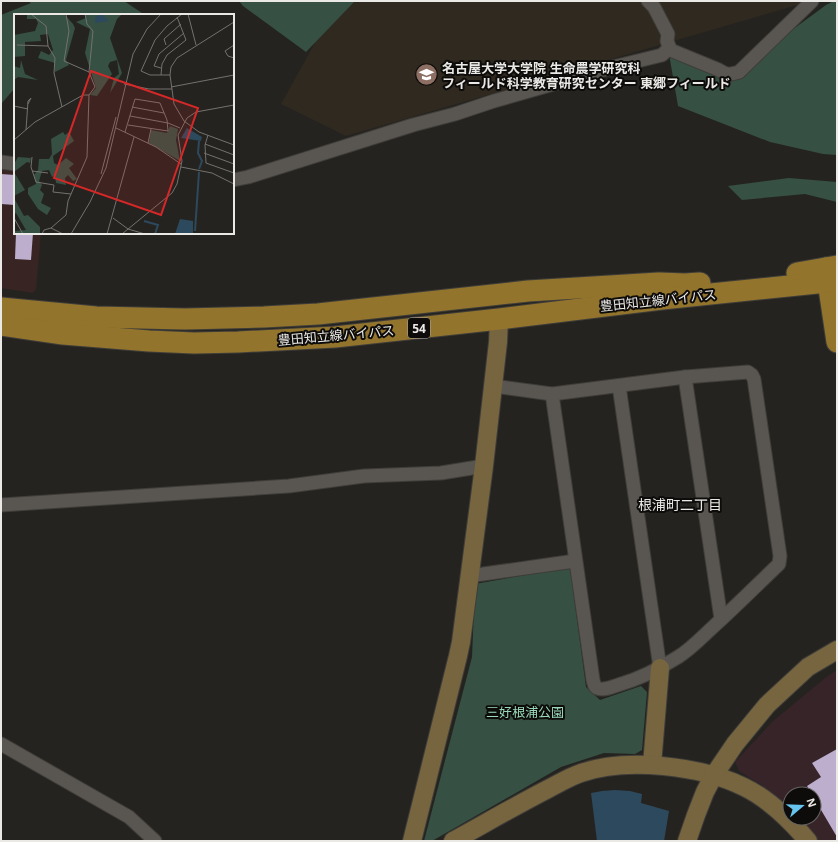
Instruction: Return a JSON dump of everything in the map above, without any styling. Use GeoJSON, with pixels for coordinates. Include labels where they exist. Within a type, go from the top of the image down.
{"type":"FeatureCollection","features":[{"type":"Feature","properties":{"kind":"main road","name":"豊田知立線バイパス"},"geometry":{"type":"LineString","coordinates":[[1,308],[96,317],[185,319],[264,317],[318,314],[528,291],[660,283],[685,284],[789,274],[832,274]]}},
{"type":"Feature","properties":{"kind":"main road","name":"豊田知立線バイパス"},"geometry":{"type":"LineString","coordinates":[[1,325],[63,334],[149,341],[238,342],[335,337],[670,298],[832,274]]}},
{"type":"Feature","properties":{"kind":"main road"},"geometry":{"type":"LineString","coordinates":[[832,274],[837,342]]}},
{"type":"Feature","properties":{"kind":"street"},"geometry":{"type":"LineString","coordinates":[[234,180],[248,177],[494,101],[662,55],[669,46],[668,34],[654,7],[648,1]]}},
{"type":"Feature","properties":{"kind":"street"},"geometry":{"type":"LineString","coordinates":[[668,49],[727,74],[734,74],[739,72],[812,1]]}},
{"type":"Feature","properties":{"kind":"street"},"geometry":{"type":"LineString","coordinates":[[1,162],[14,164]]}},
{"type":"Feature","properties":{"kind":"street"},"geometry":{"type":"LineString","coordinates":[[412,841],[458,656],[484,466],[498,342],[498,319]]}},
{"type":"Feature","properties":{"kind":"street"},"geometry":{"type":"LineString","coordinates":[[493,386],[552,394],[686,377],[748,372],[754,379],[780,556],[779,564],[721,620],[680,656],[645,676],[608,688],[597,688],[594,685],[593,680],[552,394]]}},
{"type":"Feature","properties":{"kind":"street"},"geometry":{"type":"LineString","coordinates":[[686,377],[721,620]]}},
{"type":"Feature","properties":{"kind":"street"},"geometry":{"type":"LineString","coordinates":[[618,386],[660,668],[652,764]]}},
{"type":"Feature","properties":{"kind":"street"},"geometry":{"type":"LineString","coordinates":[[1,504],[289,486],[364,476],[441,473],[484,466]]}},
{"type":"Feature","properties":{"kind":"street"},"geometry":{"type":"LineString","coordinates":[[469,576],[575,561]]}},
{"type":"Feature","properties":{"kind":"street"},"geometry":{"type":"LineString","coordinates":[[687,841],[696,815],[714,775],[734,744],[767,705],[808,667],[837,650]]}},
{"type":"Feature","properties":{"kind":"street"},"geometry":{"type":"LineString","coordinates":[[1,744],[129,817],[155,841]]}},
{"type":"Feature","properties":{"kind":"street"},"geometry":{"type":"LineString","coordinates":[[453,841],[525,801],[580,773],[618,765],[652,764],[714,775],[744,787],[770,803],[808,841]]}},
{"type":"Feature","properties":{"kind":"shaded area","name":"名古屋大学大学院 生命農学研究科 フィールド科学教育研究センター 東郷フィールド"},"geometry":{"type":"Polygon","coordinates":[[[333,1],[811,1],[346,136],[281,104],[326,23],[333,1]]]}},
{"type":"Feature","properties":{"kind":"shaded area"},"geometry":{"type":"Polygon","coordinates":[[[1,166],[14,167],[14,234],[41,234],[36,289],[33,293],[1,288],[1,166]]]}},
{"type":"Feature","properties":{"kind":"shaded area"},"geometry":{"type":"Polygon","coordinates":[[[837,670],[837,841],[816,841],[803,826],[822,826],[822,786],[782,786],[782,804],[763,786],[739,771],[735,762],[772,722],[825,678],[837,670]]]}},
{"type":"Feature","properties":{"kind":"green space"},"geometry":{"type":"Polygon","coordinates":[[[28,1],[124,1],[144,14],[14,14],[14,89],[1,104],[1,15],[31,3],[28,1]]]}},
{"type":"Feature","properties":{"kind":"green space"},"geometry":{"type":"Polygon","coordinates":[[[239,1],[355,1],[306,52],[243,6],[239,1]]]}},
{"type":"Feature","properties":{"kind":"green space"},"geometry":{"type":"Polygon","coordinates":[[[837,1],[837,155],[823,154],[770,142],[678,106],[669,54],[725,79],[826,5],[837,1]]]}},
{"type":"Feature","properties":{"kind":"green space"},"geometry":{"type":"Polygon","coordinates":[[[789,178],[837,182],[837,202],[805,194],[742,200],[728,186],[789,178]]]}},
{"type":"Feature","properties":{"kind":"green space","name":"三好根浦公園"},"geometry":{"type":"Polygon","coordinates":[[[570,567],[586,687],[600,700],[641,686],[647,692],[642,750],[635,754],[604,753],[561,767],[432,841],[424,841],[472,657],[475,584],[570,567]]]}},
{"type":"Feature","properties":{"kind":"water"},"geometry":{"type":"Polygon","coordinates":[[[615,790],[630,791],[642,794],[641,803],[669,811],[664,841],[597,841],[591,793],[615,790]]]}},
{"type":"Feature","properties":{"kind":"building"},"geometry":{"type":"Polygon","coordinates":[[[1,174],[14,175],[14,205],[1,204],[1,174]]]}},
{"type":"Feature","properties":{"kind":"building"},"geometry":{"type":"Polygon","coordinates":[[[16,234],[33,234],[31,260],[15,259],[16,234]]]}},
{"type":"Feature","properties":{"kind":"building"},"geometry":{"type":"Polygon","coordinates":[[[837,749],[837,837],[822,812],[822,786],[807,786],[821,777],[812,763],[837,749]]]}},
{"type":"Feature","properties":{"kind":"place","name":"名古屋大学大学院 生命農学研究科 フィールド科学教育研究センター 東郷フィールド"},"geometry":{"type":"Point","coordinates":[427,75]}},
{"type":"Feature","properties":{"kind":"district","name":"根浦町二丁目"},"geometry":{"type":"Point","coordinates":[680,504]}}]}
